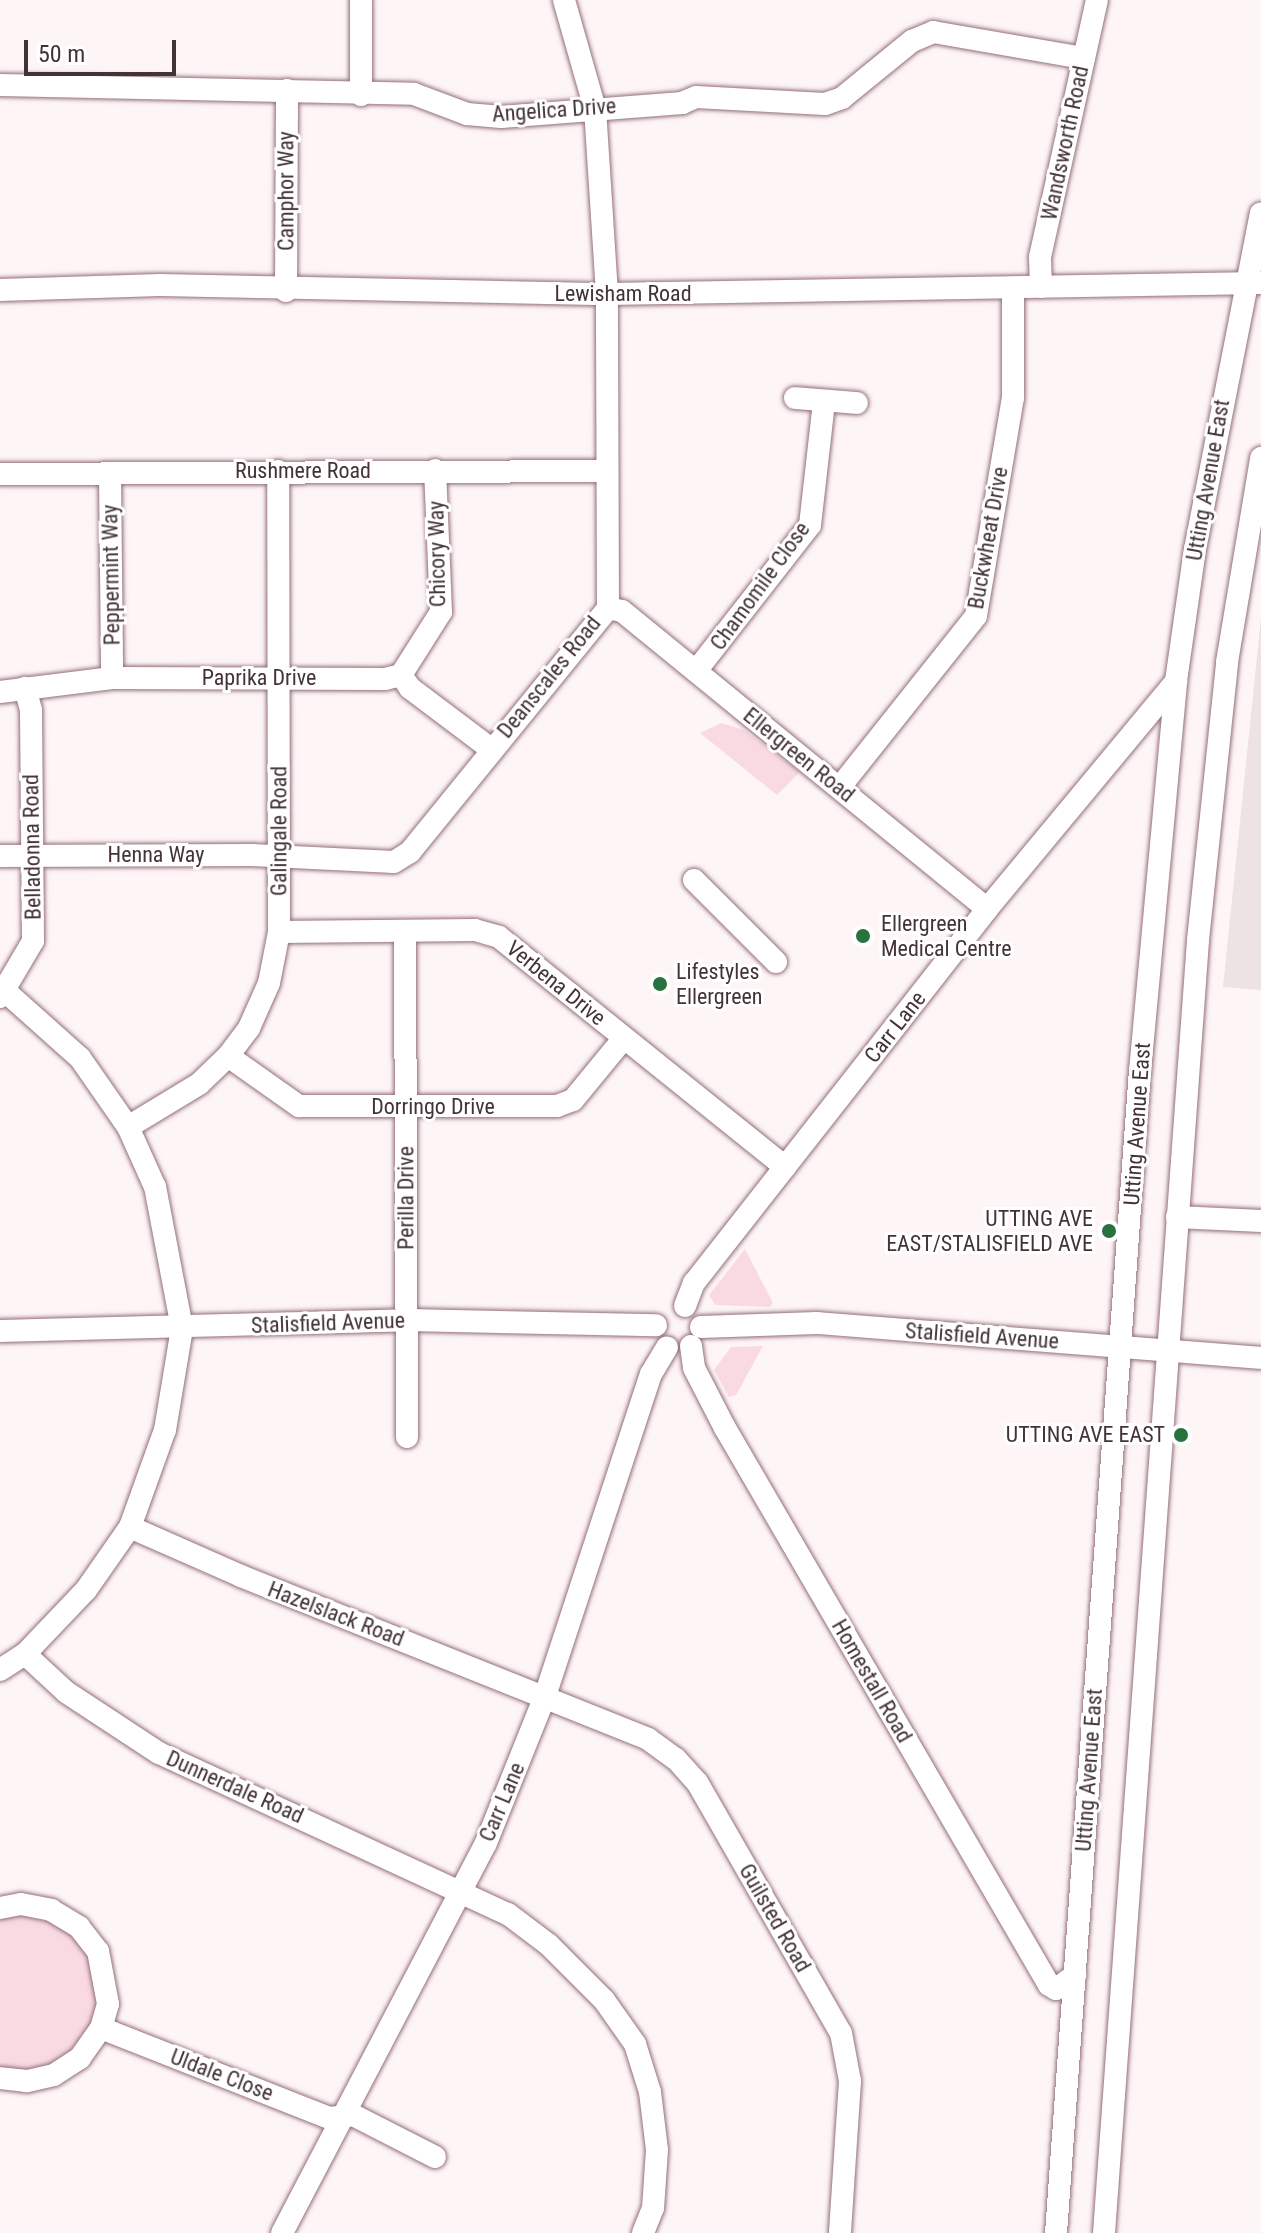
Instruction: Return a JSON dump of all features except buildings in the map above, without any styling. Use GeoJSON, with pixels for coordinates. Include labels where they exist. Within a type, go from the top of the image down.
{"type":"FeatureCollection","features":[{"type":"Feature","properties":{"kind":"street"},"geometry":{"type":"LineString","coordinates":[[361,0],[361,95]]}},
{"type":"Feature","properties":{"kind":"street","name":"Deanscales Road"},"geometry":{"type":"LineString","coordinates":[[279,859],[394,862],[410,852],[608,608],[607,294],[595,109],[564,0]]}},
{"type":"Feature","properties":{"kind":"street","name":"Wandsworth Road"},"geometry":{"type":"LineString","coordinates":[[1041,287],[1040,257],[1097,0]]}},
{"type":"Feature","properties":{"kind":"street","name":"Angelica Drive"},"geometry":{"type":"LineString","coordinates":[[0,85],[414,94],[467,114],[501,117],[682,103],[696,97],[825,104],[842,98],[912,41],[933,32],[1084,58]]}},
{"type":"Feature","properties":{"kind":"street","name":"Camphor Way"},"geometry":{"type":"LineString","coordinates":[[286,291],[287,90]]}},
{"type":"Feature","properties":{"kind":"street","name":"Utting Avenue East"},"geometry":{"type":"LineString","coordinates":[[1056,2233],[1120,1346],[1176,681],[1198,534],[1254,282],[1261,213]]}},
{"type":"Feature","properties":{"kind":"street","name":"Lewisham Road"},"geometry":{"type":"LineString","coordinates":[[0,290],[160,285],[286,291],[607,294],[1013,291],[1041,287],[1254,282]]}},
{"type":"Feature","properties":{"kind":"street","name":"Buckwheat Drive"},"geometry":{"type":"LineString","coordinates":[[840,787],[976,616],[1013,398],[1013,291]]}},
{"type":"Feature","properties":{"kind":"street"},"geometry":{"type":"LineString","coordinates":[[795,398],[857,403]]}},
{"type":"Feature","properties":{"kind":"street","name":"Chamomile Close"},"geometry":{"type":"LineString","coordinates":[[696,671],[810,525],[824,402]]}},
{"type":"Feature","properties":{"kind":"street"},"geometry":{"type":"LineString","coordinates":[[1104,2233],[1198,940],[1227,662],[1261,458]]}},
{"type":"Feature","properties":{"kind":"street","name":"Chicory Way"},"geometry":{"type":"LineString","coordinates":[[401,675],[441,612],[435,470]]}},
{"type":"Feature","properties":{"kind":"street","name":"Galingale Road"},"geometry":{"type":"LineString","coordinates":[[128,1127],[199,1084],[228,1056],[249,1028],[269,983],[279,932],[278,471]]}},
{"type":"Feature","properties":{"kind":"street","name":"Rushmere Road"},"geometry":{"type":"LineString","coordinates":[[0,474],[607,471]]}},
{"type":"Feature","properties":{"kind":"street","name":"Peppermint Way"},"geometry":{"type":"LineString","coordinates":[[110,473],[112,678]]}},
{"type":"Feature","properties":{"kind":"street","name":"Ellergreen Road"},"geometry":{"type":"LineString","coordinates":[[608,608],[622,611],[987,909]]}},
{"type":"Feature","properties":{"kind":"street"},"geometry":{"type":"LineString","coordinates":[[401,675],[410,688],[491,749]]}},
{"type":"Feature","properties":{"kind":"street","name":"Paprika Drive"},"geometry":{"type":"LineString","coordinates":[[0,692],[112,678],[401,675]]}},
{"type":"Feature","properties":{"kind":"street","name":"Carr Lane"},"geometry":{"type":"LineString","coordinates":[[685,1306],[694,1283],[987,909],[1176,681]]}},
{"type":"Feature","properties":{"kind":"street","name":"Belladonna Road"},"geometry":{"type":"LineString","coordinates":[[2,994],[33,941],[31,710],[25,688]]}},
{"type":"Feature","properties":{"kind":"street","name":"Henna Way"},"geometry":{"type":"LineString","coordinates":[[0,856],[252,855],[279,859]]}},
{"type":"Feature","properties":{"kind":"street"},"geometry":{"type":"LineString","coordinates":[[694,880],[776,962]]}},
{"type":"Feature","properties":{"kind":"street","name":"Verbena Drive"},"geometry":{"type":"LineString","coordinates":[[279,932],[475,930],[499,937],[785,1167]]}},
{"type":"Feature","properties":{"kind":"street","name":"Perilla Drive"},"geometry":{"type":"LineString","coordinates":[[405,933],[407,1437]]}},
{"type":"Feature","properties":{"kind":"street"},"geometry":{"type":"LineString","coordinates":[[0,1670],[25,1654],[86,1590],[130,1527],[165,1430],[182,1328],[155,1187],[128,1127],[80,1058],[2,994]]}},
{"type":"Feature","properties":{"kind":"street","name":"Dorringo Drive"},"geometry":{"type":"LineString","coordinates":[[228,1056],[299,1106],[557,1106],[573,1100],[624,1038]]}},
{"type":"Feature","properties":{"kind":"street"},"geometry":{"type":"LineString","coordinates":[[1177,1217],[1261,1221]]}},
{"type":"Feature","properties":{"kind":"street"},"geometry":{"type":"LineString","coordinates":[[667,1347],[656,1325],[663,1311],[685,1306],[696,1314],[696,1336]]}},
{"type":"Feature","properties":{"kind":"street","name":"Stalisfield Avenue"},"geometry":{"type":"LineString","coordinates":[[0,1331],[407,1320],[656,1325]]}},
{"type":"Feature","properties":{"kind":"street","name":"Stalisfield Avenue"},"geometry":{"type":"LineString","coordinates":[[667,1347],[696,1336],[817,1323],[1261,1358]]}},
{"type":"Feature","properties":{"kind":"street","name":"Homestall Road"},"geometry":{"type":"LineString","coordinates":[[696,1336],[694,1368],[725,1428],[1049,1985],[1056,1989],[1075,1975]]}},
{"type":"Feature","properties":{"kind":"street","name":"Carr Lane"},"geometry":{"type":"LineString","coordinates":[[282,2233],[461,1891],[545,1696],[651,1374],[667,1347]]}},
{"type":"Feature","properties":{"kind":"street","name":"Hazelslack Road"},"geometry":{"type":"LineString","coordinates":[[130,1527],[241,1576],[545,1696]]}},
{"type":"Feature","properties":{"kind":"street","name":"Dunnerdale Road"},"geometry":{"type":"LineString","coordinates":[[25,1654],[66,1692],[159,1753],[508,1914],[549,1945],[604,2000],[635,2044],[650,2092],[657,2150],[653,2208],[643,2233]]}},
{"type":"Feature","properties":{"kind":"street","name":"Guilsted Road"},"geometry":{"type":"LineString","coordinates":[[545,1696],[648,1739],[697,1782],[841,2033],[850,2081],[840,2233]]}},
{"type":"Feature","properties":{"kind":"street"},"geometry":{"type":"LineString","coordinates":[[0,1908],[21,1904],[51,1910],[79,1927],[98,1951],[107,1973],[108,2004],[101,2028],[80,2058],[54,2075],[27,2081],[0,2078]]}},
{"type":"Feature","properties":{"kind":"street","name":"Uldale Close"},"geometry":{"type":"LineString","coordinates":[[101,2028],[330,2118],[353,2115],[435,2157]]}},
{"type":"Feature","properties":{"kind":"shaded area"},"geometry":{"type":"Polygon","coordinates":[[[1261,617],[1261,990],[1223,987],[1261,617]]]}},
{"type":"Feature","properties":{"kind":"shaded area"},"geometry":{"type":"Polygon","coordinates":[[[721,723],[744,730],[800,772],[777,795],[700,733],[721,723]]]}},
{"type":"Feature","properties":{"kind":"shaded area"},"geometry":{"type":"Polygon","coordinates":[[[745,1249],[773,1303],[770,1307],[715,1305],[709,1295],[745,1249]]]}},
{"type":"Feature","properties":{"kind":"shaded area"},"geometry":{"type":"Polygon","coordinates":[[[763,1346],[736,1395],[729,1397],[714,1370],[731,1347],[763,1346]]]}},
{"type":"Feature","properties":{"kind":"shaded area"},"geometry":{"type":"Polygon","coordinates":[[[23,1915],[62,1926],[73,1935],[95,1964],[99,2011],[79,2050],[42,2071],[0,2071],[0,1918],[23,1915]]]}},
{"type":"Feature","properties":{"kind":"place","name":"Ellergreen Medical Centre"},"geometry":{"type":"Point","coordinates":[863,936]}},
{"type":"Feature","properties":{"kind":"place","name":"Lifestyles Ellergreen"},"geometry":{"type":"Point","coordinates":[660,984]}},
{"type":"Feature","properties":{"kind":"place","name":"UTTING AVE EAST/STALISFIELD AVE"},"geometry":{"type":"Point","coordinates":[1109,1231]}},
{"type":"Feature","properties":{"kind":"place","name":"UTTING AVE EAST"},"geometry":{"type":"Point","coordinates":[1181,1435]}}]}
